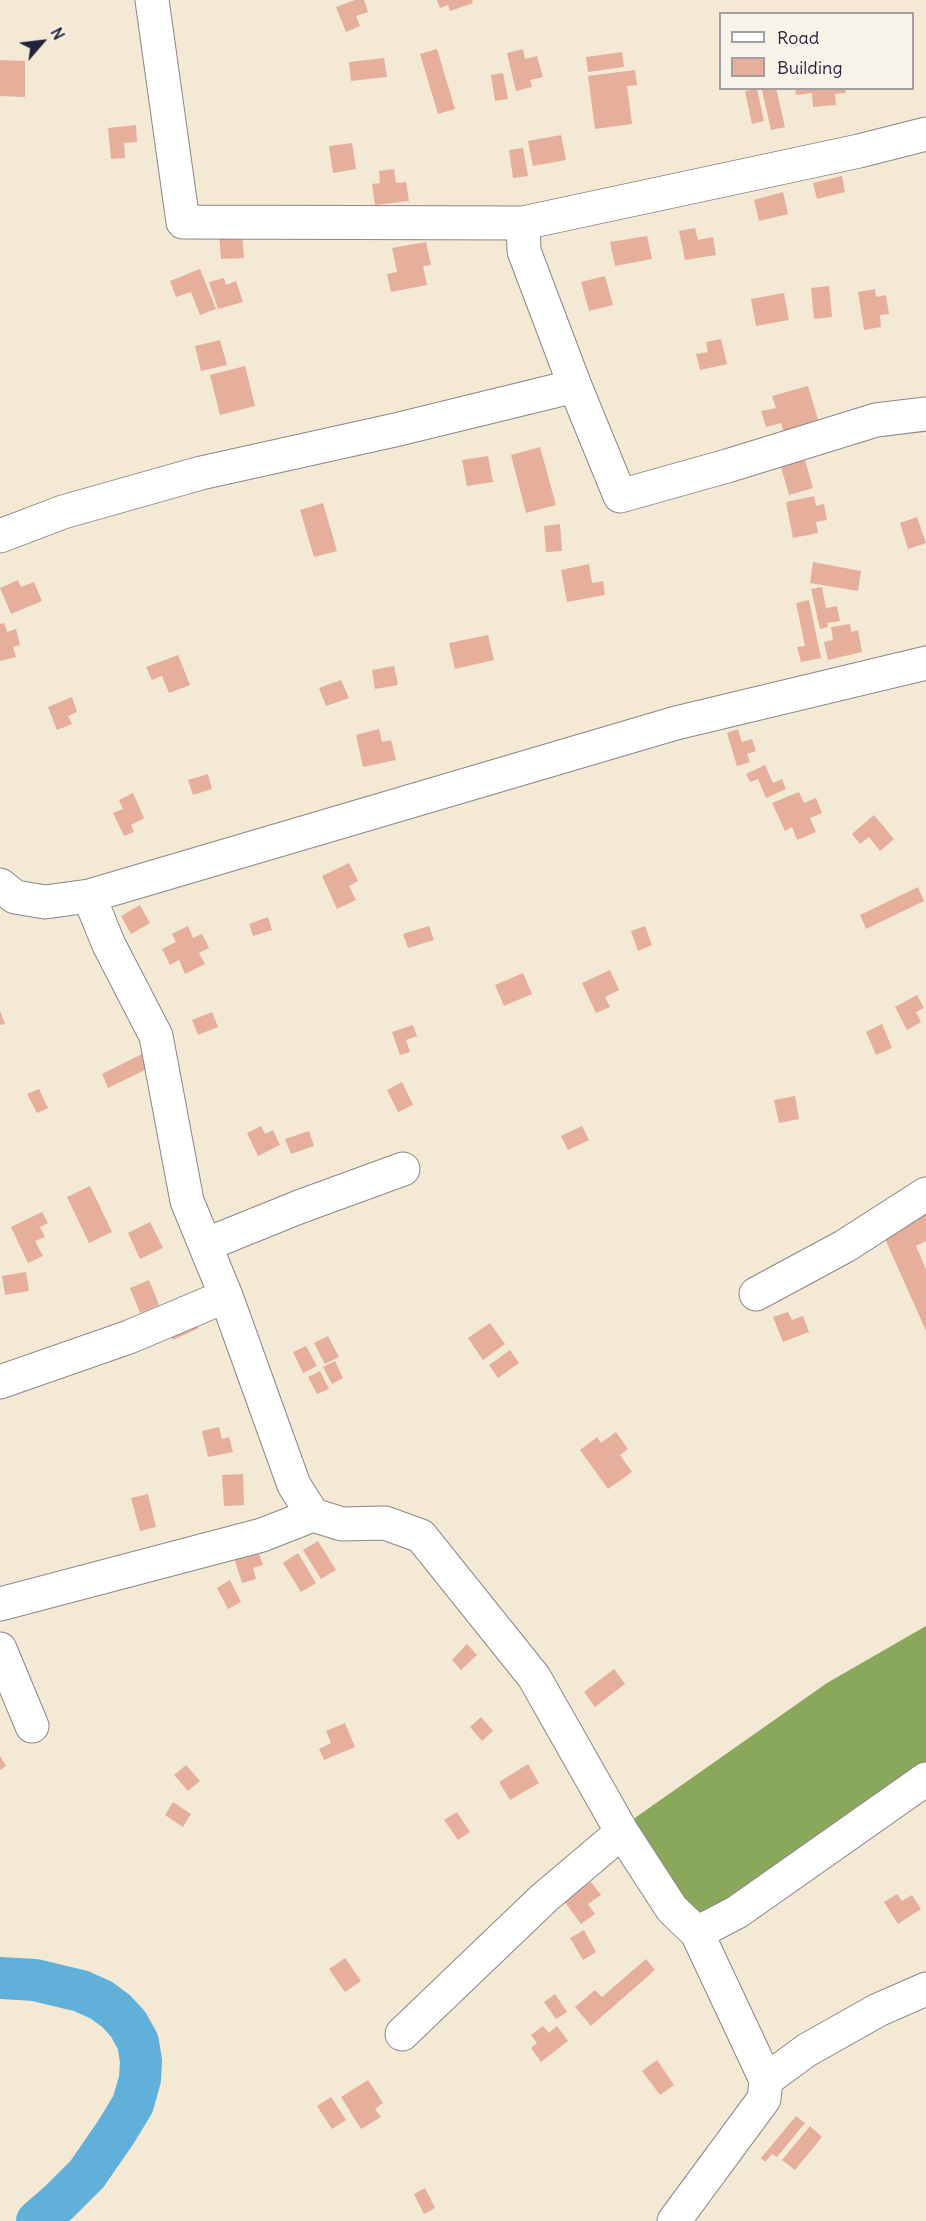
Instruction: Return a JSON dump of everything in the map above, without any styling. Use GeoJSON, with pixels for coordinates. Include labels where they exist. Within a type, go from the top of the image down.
{"type":"FeatureCollection","features":[{"type":"Feature","properties":{"kind":"street"},"geometry":{"type":"LineString","coordinates":[[152,0],[183,222],[523,223],[859,151],[926,134]]}},
{"type":"Feature","properties":{"kind":"street"},"geometry":{"type":"LineString","coordinates":[[523,223],[524,251],[620,496],[876,420],[926,414]]}},
{"type":"Feature","properties":{"kind":"street"},"geometry":{"type":"LineString","coordinates":[[0,536],[63,512],[201,473],[395,430],[575,386]]}},
{"type":"Feature","properties":{"kind":"street"},"geometry":{"type":"LineString","coordinates":[[5,900],[45,902],[89,896],[676,723],[926,663]]}},
{"type":"Feature","properties":{"kind":"street"},"geometry":{"type":"LineString","coordinates":[[89,896],[109,945],[156,1036],[187,1201],[226,1296],[294,1485],[313,1515]]}},
{"type":"Feature","properties":{"kind":"street"},"geometry":{"type":"LineString","coordinates":[[205,1245],[403,1169]]}},
{"type":"Feature","properties":{"kind":"street"},"geometry":{"type":"LineString","coordinates":[[756,1294],[845,1246],[926,1194]]}},
{"type":"Feature","properties":{"kind":"street"},"geometry":{"type":"LineString","coordinates":[[0,1382],[129,1337],[226,1296]]}},
{"type":"Feature","properties":{"kind":"street"},"geometry":{"type":"LineString","coordinates":[[0,1604],[262,1535],[313,1515],[342,1524],[385,1523],[421,1536],[534,1677],[622,1832],[672,1910],[697,1934],[766,2080],[764,2099],[674,2221]]}},
{"type":"Feature","properties":{"kind":"street"},"geometry":{"type":"LineString","coordinates":[[0,1649],[32,1726]]}},
{"type":"Feature","properties":{"kind":"street"},"geometry":{"type":"LineString","coordinates":[[697,1934],[737,1912],[926,1779]]}},
{"type":"Feature","properties":{"kind":"street"},"geometry":{"type":"LineString","coordinates":[[402,2034],[544,1898],[622,1832]]}},
{"type":"Feature","properties":{"kind":"street"},"geometry":{"type":"LineString","coordinates":[[766,2080],[807,2050],[878,2010],[926,1989]]}},
{"type":"Feature","properties":{"kind":"green space"},"geometry":{"type":"Polygon","coordinates":[[[926,1626],[926,1779],[696,1930],[622,1827],[827,1683],[926,1626]]]}},
{"type":"Feature","properties":{"kind":"building"},"geometry":{"type":"Polygon","coordinates":[[[355,0],[364,0],[368,12],[356,16],[360,26],[346,32],[336,7],[355,0]]]}},
{"type":"Feature","properties":{"kind":"building"},"geometry":{"type":"Polygon","coordinates":[[[437,0],[472,0],[473,3],[450,11],[448,5],[440,8],[437,0]]]}},
{"type":"Feature","properties":{"kind":"building"},"geometry":{"type":"Polygon","coordinates":[[[437,49],[455,109],[438,114],[420,54],[437,49]]]}},
{"type":"Feature","properties":{"kind":"building"},"geometry":{"type":"Polygon","coordinates":[[[523,49],[525,59],[537,56],[543,77],[530,80],[532,87],[516,91],[507,53],[523,49]]]}},
{"type":"Feature","properties":{"kind":"building"},"geometry":{"type":"Polygon","coordinates":[[[622,52],[624,67],[588,72],[586,57],[622,52]]]}},
{"type":"Feature","properties":{"kind":"building"},"geometry":{"type":"Polygon","coordinates":[[[384,58],[387,77],[351,81],[349,62],[384,58]]]}},
{"type":"Feature","properties":{"kind":"building"},"geometry":{"type":"Polygon","coordinates":[[[0,60],[25,61],[25,97],[0,96],[0,60]]]}},
{"type":"Feature","properties":{"kind":"building"},"geometry":{"type":"Polygon","coordinates":[[[635,70],[637,85],[627,86],[632,124],[595,129],[588,76],[635,70]]]}},
{"type":"Feature","properties":{"kind":"building"},"geometry":{"type":"Polygon","coordinates":[[[503,73],[508,99],[495,101],[491,75],[503,73]]]}},
{"type":"Feature","properties":{"kind":"building"},"geometry":{"type":"Polygon","coordinates":[[[757,90],[764,121],[752,124],[745,91],[757,90]]]}},
{"type":"Feature","properties":{"kind":"building"},"geometry":{"type":"Polygon","coordinates":[[[762,90],[776,90],[785,127],[771,130],[762,90]]]}},
{"type":"Feature","properties":{"kind":"building"},"geometry":{"type":"Polygon","coordinates":[[[795,90],[845,90],[846,93],[835,94],[836,105],[813,107],[812,93],[796,95],[795,90]]]}},
{"type":"Feature","properties":{"kind":"building"},"geometry":{"type":"Polygon","coordinates":[[[136,125],[137,142],[124,143],[125,158],[111,159],[108,128],[136,125]]]}},
{"type":"Feature","properties":{"kind":"building"},"geometry":{"type":"Polygon","coordinates":[[[561,135],[566,160],[533,166],[528,141],[561,135]]]}},
{"type":"Feature","properties":{"kind":"building"},"geometry":{"type":"Polygon","coordinates":[[[352,143],[356,169],[333,173],[329,146],[352,143]]]}},
{"type":"Feature","properties":{"kind":"building"},"geometry":{"type":"Polygon","coordinates":[[[523,148],[528,176],[513,178],[509,150],[523,148]]]}},
{"type":"Feature","properties":{"kind":"building"},"geometry":{"type":"Polygon","coordinates":[[[394,169],[396,183],[406,182],[409,201],[375,205],[372,184],[380,183],[379,171],[394,169]]]}},
{"type":"Feature","properties":{"kind":"building"},"geometry":{"type":"Polygon","coordinates":[[[842,176],[845,192],[817,199],[813,183],[842,176]]]}},
{"type":"Feature","properties":{"kind":"building"},"geometry":{"type":"Polygon","coordinates":[[[783,192],[788,214],[759,221],[754,200],[783,192]]]}},
{"type":"Feature","properties":{"kind":"building"},"geometry":{"type":"Polygon","coordinates":[[[695,228],[698,240],[713,237],[716,255],[685,260],[679,231],[695,228]]]}},
{"type":"Feature","properties":{"kind":"building"},"geometry":{"type":"Polygon","coordinates":[[[242,234],[244,258],[221,259],[219,235],[242,234]]]}},
{"type":"Feature","properties":{"kind":"building"},"geometry":{"type":"Polygon","coordinates":[[[647,236],[652,259],[615,266],[610,242],[647,236]]]}},
{"type":"Feature","properties":{"kind":"building"},"geometry":{"type":"Polygon","coordinates":[[[426,242],[431,265],[423,266],[427,285],[391,292],[387,274],[397,272],[392,248],[426,242]]]}},
{"type":"Feature","properties":{"kind":"building"},"geometry":{"type":"Polygon","coordinates":[[[200,269],[216,309],[200,315],[191,292],[176,297],[170,281],[200,269]]]}},
{"type":"Feature","properties":{"kind":"building"},"geometry":{"type":"Polygon","coordinates":[[[605,276],[613,305],[589,311],[581,282],[605,276]]]}},
{"type":"Feature","properties":{"kind":"building"},"geometry":{"type":"Polygon","coordinates":[[[224,278],[226,285],[236,281],[243,302],[218,309],[209,282],[224,278]]]}},
{"type":"Feature","properties":{"kind":"building"},"geometry":{"type":"Polygon","coordinates":[[[829,286],[832,317],[814,319],[811,288],[829,286]]]}},
{"type":"Feature","properties":{"kind":"building"},"geometry":{"type":"Polygon","coordinates":[[[875,289],[876,297],[886,295],[889,314],[880,315],[881,327],[864,330],[858,292],[875,289]]]}},
{"type":"Feature","properties":{"kind":"building"},"geometry":{"type":"Polygon","coordinates":[[[784,293],[789,320],[756,326],[751,299],[784,293]]]}},
{"type":"Feature","properties":{"kind":"building"},"geometry":{"type":"Polygon","coordinates":[[[721,339],[727,364],[700,370],[696,354],[708,352],[706,342],[721,339]]]}},
{"type":"Feature","properties":{"kind":"building"},"geometry":{"type":"Polygon","coordinates":[[[220,340],[227,365],[201,371],[195,346],[220,340]]]}},
{"type":"Feature","properties":{"kind":"building"},"geometry":{"type":"Polygon","coordinates":[[[245,366],[255,406],[220,415],[210,375],[245,366]]]}},
{"type":"Feature","properties":{"kind":"building"},"geometry":{"type":"Polygon","coordinates":[[[808,386],[819,423],[784,433],[781,423],[766,427],[761,411],[776,408],[772,396],[808,386]]]}},
{"type":"Feature","properties":{"kind":"building"},"geometry":{"type":"Polygon","coordinates":[[[540,447],[556,505],[526,513],[511,455],[540,447]]]}},
{"type":"Feature","properties":{"kind":"building"},"geometry":{"type":"Polygon","coordinates":[[[488,456],[493,482],[467,486],[462,460],[488,456]]]}},
{"type":"Feature","properties":{"kind":"building"},"geometry":{"type":"Polygon","coordinates":[[[805,460],[813,488],[789,495],[781,467],[805,460]]]}},
{"type":"Feature","properties":{"kind":"building"},"geometry":{"type":"Polygon","coordinates":[[[814,496],[816,506],[824,504],[827,520],[816,522],[818,533],[793,538],[786,502],[814,496]]]}},
{"type":"Feature","properties":{"kind":"building"},"geometry":{"type":"Polygon","coordinates":[[[323,503],[337,551],[314,557],[300,510],[323,503]]]}},
{"type":"Feature","properties":{"kind":"building"},"geometry":{"type":"Polygon","coordinates":[[[917,517],[926,543],[908,549],[900,523],[917,517]]]}},
{"type":"Feature","properties":{"kind":"building"},"geometry":{"type":"Polygon","coordinates":[[[560,524],[562,551],[546,552],[544,526],[560,524]]]}},
{"type":"Feature","properties":{"kind":"building"},"geometry":{"type":"Polygon","coordinates":[[[813,562],[861,571],[858,591],[810,583],[813,562]]]}},
{"type":"Feature","properties":{"kind":"building"},"geometry":{"type":"Polygon","coordinates":[[[589,564],[592,583],[603,581],[605,595],[567,602],[561,570],[589,564]]]}},
{"type":"Feature","properties":{"kind":"building"},"geometry":{"type":"Polygon","coordinates":[[[18,580],[21,587],[34,582],[42,601],[11,614],[0,588],[18,580]]]}},
{"type":"Feature","properties":{"kind":"building"},"geometry":{"type":"Polygon","coordinates":[[[822,587],[826,608],[837,606],[840,621],[827,623],[828,627],[820,629],[811,589],[822,587]]]}},
{"type":"Feature","properties":{"kind":"building"},"geometry":{"type":"Polygon","coordinates":[[[809,600],[821,658],[801,662],[797,647],[805,646],[796,603],[809,600]]]}},
{"type":"Feature","properties":{"kind":"building"},"geometry":{"type":"Polygon","coordinates":[[[4,623],[7,632],[16,629],[20,645],[13,647],[16,657],[0,661],[0,624],[4,623]]]}},
{"type":"Feature","properties":{"kind":"building"},"geometry":{"type":"Polygon","coordinates":[[[850,624],[851,632],[858,630],[862,652],[828,660],[824,642],[833,640],[831,627],[850,624]]]}},
{"type":"Feature","properties":{"kind":"building"},"geometry":{"type":"Polygon","coordinates":[[[488,635],[494,660],[455,669],[449,643],[488,635]]]}},
{"type":"Feature","properties":{"kind":"building"},"geometry":{"type":"Polygon","coordinates":[[[178,655],[190,685],[169,693],[162,676],[152,680],[146,667],[178,655]]]}},
{"type":"Feature","properties":{"kind":"building"},"geometry":{"type":"Polygon","coordinates":[[[394,666],[398,685],[375,689],[372,670],[394,666]]]}},
{"type":"Feature","properties":{"kind":"building"},"geometry":{"type":"Polygon","coordinates":[[[341,680],[349,698],[326,706],[319,688],[341,680]]]}},
{"type":"Feature","properties":{"kind":"building"},"geometry":{"type":"Polygon","coordinates":[[[72,697],[77,712],[68,716],[72,724],[57,730],[48,707],[72,697]]]}},
{"type":"Feature","properties":{"kind":"building"},"geometry":{"type":"Polygon","coordinates":[[[379,729],[382,742],[391,740],[396,760],[363,767],[356,735],[379,729]]]}},
{"type":"Feature","properties":{"kind":"building"},"geometry":{"type":"Polygon","coordinates":[[[738,729],[742,742],[752,739],[756,751],[747,754],[750,762],[737,766],[727,733],[738,729]]]}},
{"type":"Feature","properties":{"kind":"building"},"geometry":{"type":"Polygon","coordinates":[[[765,765],[773,783],[782,779],[786,789],[766,798],[758,779],[750,782],[746,774],[765,765]]]}},
{"type":"Feature","properties":{"kind":"building"},"geometry":{"type":"Polygon","coordinates":[[[208,774],[212,789],[193,795],[188,780],[208,774]]]}},
{"type":"Feature","properties":{"kind":"building"},"geometry":{"type":"Polygon","coordinates":[[[799,792],[804,803],[816,798],[822,813],[810,818],[816,832],[797,840],[792,827],[785,831],[772,803],[799,792]]]}},
{"type":"Feature","properties":{"kind":"building"},"geometry":{"type":"Polygon","coordinates":[[[133,793],[144,818],[131,825],[134,832],[124,836],[113,813],[123,809],[119,800],[133,793]]]}},
{"type":"Feature","properties":{"kind":"building"},"geometry":{"type":"Polygon","coordinates":[[[874,815],[894,839],[880,851],[869,837],[860,844],[852,834],[874,815]]]}},
{"type":"Feature","properties":{"kind":"building"},"geometry":{"type":"Polygon","coordinates":[[[349,863],[358,881],[349,886],[356,900],[337,909],[322,876],[349,863]]]}},
{"type":"Feature","properties":{"kind":"building"},"geometry":{"type":"Polygon","coordinates":[[[918,887],[924,901],[866,929],[860,915],[918,887]]]}},
{"type":"Feature","properties":{"kind":"building"},"geometry":{"type":"Polygon","coordinates":[[[140,905],[150,923],[131,934],[121,916],[140,905]]]}},
{"type":"Feature","properties":{"kind":"building"},"geometry":{"type":"Polygon","coordinates":[[[268,917],[272,930],[253,936],[249,924],[268,917]]]}},
{"type":"Feature","properties":{"kind":"building"},"geometry":{"type":"Polygon","coordinates":[[[188,926],[193,938],[202,934],[209,948],[199,953],[205,964],[185,974],[179,960],[170,965],[162,949],[176,942],[172,934],[188,926]]]}},
{"type":"Feature","properties":{"kind":"building"},"geometry":{"type":"Polygon","coordinates":[[[429,926],[434,940],[408,948],[403,934],[429,926]]]}},
{"type":"Feature","properties":{"kind":"building"},"geometry":{"type":"Polygon","coordinates":[[[645,926],[652,945],[638,951],[631,931],[645,926]]]}},
{"type":"Feature","properties":{"kind":"building"},"geometry":{"type":"Polygon","coordinates":[[[610,970],[619,990],[605,997],[610,1007],[596,1013],[582,983],[610,970]]]}},
{"type":"Feature","properties":{"kind":"building"},"geometry":{"type":"Polygon","coordinates":[[[523,973],[532,994],[504,1006],[495,985],[523,973]]]}},
{"type":"Feature","properties":{"kind":"building"},"geometry":{"type":"Polygon","coordinates":[[[917,995],[924,1008],[916,1012],[921,1022],[907,1030],[895,1007],[917,995]]]}},
{"type":"Feature","properties":{"kind":"building"},"geometry":{"type":"Polygon","coordinates":[[[0,1011],[5,1024],[0,1025],[0,1011]]]}},
{"type":"Feature","properties":{"kind":"building"},"geometry":{"type":"Polygon","coordinates":[[[212,1012],[218,1027],[198,1035],[192,1020],[212,1012]]]}},
{"type":"Feature","properties":{"kind":"building"},"geometry":{"type":"Polygon","coordinates":[[[882,1024],[892,1048],[876,1055],[866,1032],[882,1024]]]}},
{"type":"Feature","properties":{"kind":"building"},"geometry":{"type":"Polygon","coordinates":[[[413,1025],[417,1036],[406,1040],[410,1052],[400,1055],[392,1032],[413,1025]]]}},
{"type":"Feature","properties":{"kind":"building"},"geometry":{"type":"Polygon","coordinates":[[[142,1054],[149,1068],[108,1088],[102,1074],[142,1054]]]}},
{"type":"Feature","properties":{"kind":"building"},"geometry":{"type":"Polygon","coordinates":[[[402,1082],[413,1105],[398,1112],[387,1090],[402,1082]]]}},
{"type":"Feature","properties":{"kind":"building"},"geometry":{"type":"Polygon","coordinates":[[[39,1089],[48,1108],[37,1113],[27,1094],[39,1089]]]}},
{"type":"Feature","properties":{"kind":"building"},"geometry":{"type":"Polygon","coordinates":[[[795,1096],[799,1119],[779,1123],[774,1100],[795,1096]]]}},
{"type":"Feature","properties":{"kind":"building"},"geometry":{"type":"Polygon","coordinates":[[[261,1126],[265,1134],[273,1130],[280,1145],[258,1156],[247,1133],[261,1126]]]}},
{"type":"Feature","properties":{"kind":"building"},"geometry":{"type":"Polygon","coordinates":[[[582,1126],[589,1140],[568,1150],[561,1136],[582,1126]]]}},
{"type":"Feature","properties":{"kind":"building"},"geometry":{"type":"Polygon","coordinates":[[[309,1131],[314,1146],[291,1154],[285,1139],[309,1131]]]}},
{"type":"Feature","properties":{"kind":"building"},"geometry":{"type":"Polygon","coordinates":[[[90,1186],[112,1232],[89,1243],[67,1197],[90,1186]]]}},
{"type":"Feature","properties":{"kind":"building"},"geometry":{"type":"Polygon","coordinates":[[[42,1212],[48,1223],[40,1227],[45,1237],[35,1241],[43,1256],[28,1263],[11,1227],[42,1212]]]}},
{"type":"Feature","properties":{"kind":"building"},"geometry":{"type":"Polygon","coordinates":[[[926,1212],[926,1241],[916,1246],[926,1269],[926,1331],[882,1232],[926,1212]]]}},
{"type":"Feature","properties":{"kind":"building"},"geometry":{"type":"Polygon","coordinates":[[[150,1222],[163,1248],[140,1259],[128,1233],[150,1222]]]}},
{"type":"Feature","properties":{"kind":"building"},"geometry":{"type":"Polygon","coordinates":[[[26,1272],[29,1291],[5,1295],[2,1276],[26,1272]]]}},
{"type":"Feature","properties":{"kind":"building"},"geometry":{"type":"Polygon","coordinates":[[[149,1280],[159,1305],[140,1313],[130,1288],[149,1280]]]}},
{"type":"Feature","properties":{"kind":"building"},"geometry":{"type":"Polygon","coordinates":[[[788,1312],[792,1320],[803,1316],[809,1332],[783,1342],[773,1317],[788,1312]]]}},
{"type":"Feature","properties":{"kind":"building"},"geometry":{"type":"Polygon","coordinates":[[[193,1316],[199,1328],[173,1340],[167,1328],[193,1316]]]}},
{"type":"Feature","properties":{"kind":"building"},"geometry":{"type":"Polygon","coordinates":[[[490,1323],[505,1344],[483,1360],[468,1338],[490,1323]]]}},
{"type":"Feature","properties":{"kind":"building"},"geometry":{"type":"Polygon","coordinates":[[[328,1336],[339,1357],[325,1364],[314,1343],[328,1336]]]}},
{"type":"Feature","properties":{"kind":"building"},"geometry":{"type":"Polygon","coordinates":[[[306,1346],[317,1366],[303,1373],[293,1352],[306,1346]]]}},
{"type":"Feature","properties":{"kind":"building"},"geometry":{"type":"Polygon","coordinates":[[[510,1350],[519,1363],[498,1378],[489,1365],[510,1350]]]}},
{"type":"Feature","properties":{"kind":"building"},"geometry":{"type":"Polygon","coordinates":[[[335,1361],[343,1378],[332,1384],[323,1367],[335,1361]]]}},
{"type":"Feature","properties":{"kind":"building"},"geometry":{"type":"Polygon","coordinates":[[[320,1371],[329,1389],[317,1394],[308,1377],[320,1371]]]}},
{"type":"Feature","properties":{"kind":"building"},"geometry":{"type":"Polygon","coordinates":[[[219,1427],[222,1439],[229,1437],[233,1452],[208,1457],[202,1431],[219,1427]]]}},
{"type":"Feature","properties":{"kind":"building"},"geometry":{"type":"Polygon","coordinates":[[[616,1432],[628,1449],[620,1455],[632,1472],[608,1489],[580,1450],[597,1437],[601,1443],[616,1432]]]}},
{"type":"Feature","properties":{"kind":"building"},"geometry":{"type":"Polygon","coordinates":[[[243,1474],[244,1505],[224,1506],[222,1475],[243,1474]]]}},
{"type":"Feature","properties":{"kind":"building"},"geometry":{"type":"Polygon","coordinates":[[[148,1494],[156,1527],[140,1531],[131,1498],[148,1494]]]}},
{"type":"Feature","properties":{"kind":"building"},"geometry":{"type":"Polygon","coordinates":[[[318,1541],[336,1570],[321,1579],[303,1550],[318,1541]]]}},
{"type":"Feature","properties":{"kind":"building"},"geometry":{"type":"Polygon","coordinates":[[[258,1551],[263,1565],[253,1568],[256,1579],[242,1583],[234,1558],[258,1551]]]}},
{"type":"Feature","properties":{"kind":"building"},"geometry":{"type":"Polygon","coordinates":[[[298,1553],[316,1583],[301,1592],[283,1563],[298,1553]]]}},
{"type":"Feature","properties":{"kind":"building"},"geometry":{"type":"Polygon","coordinates":[[[230,1580],[241,1602],[228,1609],[217,1588],[230,1580]]]}},
{"type":"Feature","properties":{"kind":"building"},"geometry":{"type":"Polygon","coordinates":[[[467,1644],[477,1655],[461,1670],[452,1660],[467,1644]]]}},
{"type":"Feature","properties":{"kind":"building"},"geometry":{"type":"Polygon","coordinates":[[[614,1669],[625,1684],[595,1707],[584,1692],[614,1669]]]}},
{"type":"Feature","properties":{"kind":"building"},"geometry":{"type":"Polygon","coordinates":[[[481,1717],[493,1731],[482,1741],[470,1727],[481,1717]]]}},
{"type":"Feature","properties":{"kind":"building"},"geometry":{"type":"Polygon","coordinates":[[[345,1723],[355,1747],[324,1760],[319,1749],[331,1743],[326,1731],[345,1723]]]}},
{"type":"Feature","properties":{"kind":"building"},"geometry":{"type":"Polygon","coordinates":[[[0,1756],[6,1766],[0,1770],[0,1756]]]}},
{"type":"Feature","properties":{"kind":"building"},"geometry":{"type":"Polygon","coordinates":[[[528,1764],[539,1783],[510,1800],[499,1782],[528,1764]]]}},
{"type":"Feature","properties":{"kind":"building"},"geometry":{"type":"Polygon","coordinates":[[[186,1765],[200,1781],[188,1791],[174,1775],[186,1765]]]}},
{"type":"Feature","properties":{"kind":"building"},"geometry":{"type":"Polygon","coordinates":[[[173,1802],[191,1814],[183,1827],[165,1815],[173,1802]]]}},
{"type":"Feature","properties":{"kind":"building"},"geometry":{"type":"Polygon","coordinates":[[[457,1812],[470,1832],[458,1840],[444,1820],[457,1812]]]}},
{"type":"Feature","properties":{"kind":"building"},"geometry":{"type":"Polygon","coordinates":[[[591,1882],[601,1895],[588,1904],[595,1914],[581,1924],[564,1901],[591,1882]]]}},
{"type":"Feature","properties":{"kind":"building"},"geometry":{"type":"Polygon","coordinates":[[[897,1894],[902,1901],[912,1895],[921,1909],[898,1924],[884,1902],[897,1894]]]}},
{"type":"Feature","properties":{"kind":"building"},"geometry":{"type":"Polygon","coordinates":[[[584,1930],[596,1952],[583,1960],[570,1938],[584,1930]]]}},
{"type":"Feature","properties":{"kind":"building"},"geometry":{"type":"Polygon","coordinates":[[[345,1958],[361,1981],[345,1992],[329,1969],[345,1958]]]}},
{"type":"Feature","properties":{"kind":"building"},"geometry":{"type":"Polygon","coordinates":[[[646,1959],[655,1970],[591,2026],[575,2007],[595,1990],[602,1997],[646,1959]]]}},
{"type":"Feature","properties":{"kind":"building"},"geometry":{"type":"Polygon","coordinates":[[[555,1994],[567,2012],[556,2019],[544,2002],[555,1994]]]}},
{"type":"Feature","properties":{"kind":"building"},"geometry":{"type":"Polygon","coordinates":[[[543,2026],[549,2033],[557,2026],[568,2041],[541,2062],[531,2048],[537,2043],[531,2035],[543,2026]]]}},
{"type":"Feature","properties":{"kind":"building"},"geometry":{"type":"Polygon","coordinates":[[[657,2060],[674,2085],[660,2095],[642,2071],[657,2060]]]}},
{"type":"Feature","properties":{"kind":"building"},"geometry":{"type":"Polygon","coordinates":[[[368,2080],[383,2103],[375,2109],[381,2117],[361,2129],[341,2097],[368,2080]]]}},
{"type":"Feature","properties":{"kind":"building"},"geometry":{"type":"Polygon","coordinates":[[[331,2097],[346,2120],[332,2129],[317,2106],[331,2097]]]}},
{"type":"Feature","properties":{"kind":"building"},"geometry":{"type":"Polygon","coordinates":[[[796,2116],[805,2123],[777,2157],[772,2154],[765,2162],[761,2158],[796,2116]]]}},
{"type":"Feature","properties":{"kind":"building"},"geometry":{"type":"Polygon","coordinates":[[[810,2126],[822,2137],[795,2170],[782,2160],[810,2126]]]}},
{"type":"Feature","properties":{"kind":"building"},"geometry":{"type":"Polygon","coordinates":[[[425,2188],[435,2208],[424,2214],[414,2194],[425,2188]]]}},
{"type":"Feature","properties":{"kind":"waterway"},"geometry":{"type":"LineString","coordinates":[[0,1978],[35,1980],[81,1991],[101,2000],[128,2024],[138,2042],[141,2061],[140,2079],[133,2104],[116,2132],[87,2174],[37,2221]]}}]}
